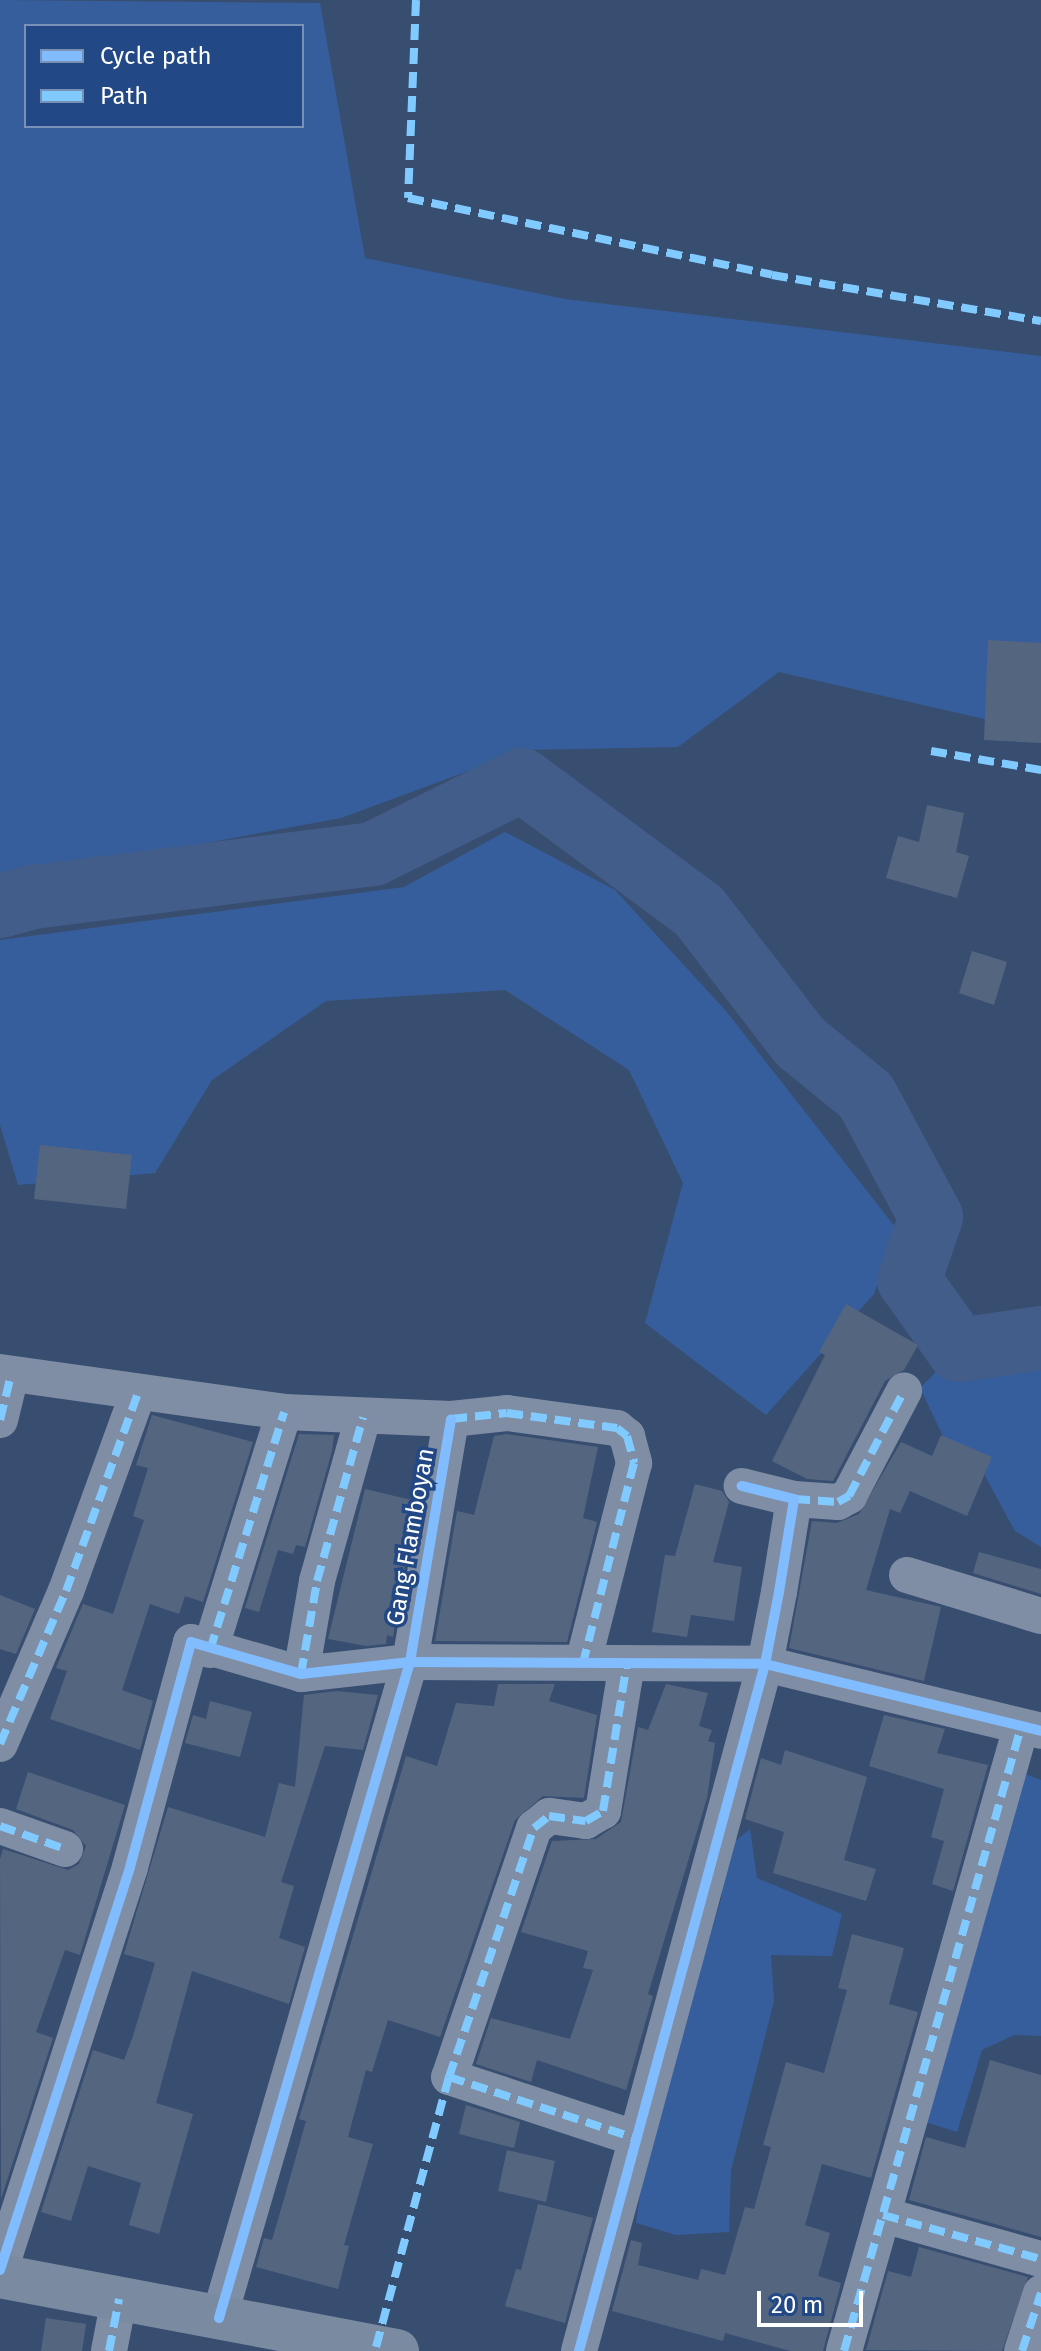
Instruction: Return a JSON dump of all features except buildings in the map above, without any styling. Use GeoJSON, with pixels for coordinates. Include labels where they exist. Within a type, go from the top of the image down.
{"type":"FeatureCollection","features":[{"type":"Feature","properties":{"kind":"main road"},"geometry":{"type":"LineString","coordinates":[[0,2276],[397,2351]]}},
{"type":"Feature","properties":{"kind":"street","name":"Gang Flamboyan"},"geometry":{"type":"LineString","coordinates":[[6,1374],[284,1412],[451,1419],[410,1662],[219,2318]]}},
{"type":"Feature","properties":{"kind":"street"},"geometry":{"type":"LineString","coordinates":[[0,1420],[6,1374]]}},
{"type":"Feature","properties":{"kind":"street"},"geometry":{"type":"LineString","coordinates":[[742,1486],[794,1499],[838,1502],[849,1496],[904,1391]]}},
{"type":"Feature","properties":{"kind":"street"},"geometry":{"type":"LineString","coordinates":[[0,1744],[66,1591],[138,1393]]}},
{"type":"Feature","properties":{"kind":"street"},"geometry":{"type":"LineString","coordinates":[[210,1650],[284,1412]]}},
{"type":"Feature","properties":{"kind":"street"},"geometry":{"type":"LineString","coordinates":[[451,1419],[507,1413],[617,1428],[627,1436],[634,1463],[583,1663]]}},
{"type":"Feature","properties":{"kind":"street"},"geometry":{"type":"LineString","coordinates":[[301,1674],[317,1581],[363,1417]]}},
{"type":"Feature","properties":{"kind":"street"},"geometry":{"type":"LineString","coordinates":[[579,2351],[634,2138],[765,1664],[794,1499]]}},
{"type":"Feature","properties":{"kind":"street"},"geometry":{"type":"LineString","coordinates":[[907,1575],[1041,1616]]}},
{"type":"Feature","properties":{"kind":"street"},"geometry":{"type":"LineString","coordinates":[[0,2270],[130,1867],[191,1642],[301,1674],[410,1662],[765,1664],[1031,1729],[844,2351]]}},
{"type":"Feature","properties":{"kind":"street"},"geometry":{"type":"LineString","coordinates":[[627,1663],[603,1811],[586,1821],[549,1816],[534,1828],[449,2077],[634,2138]]}},
{"type":"Feature","properties":{"kind":"street"},"geometry":{"type":"LineString","coordinates":[[0,1826],[65,1849]]}},
{"type":"Feature","properties":{"kind":"street"},"geometry":{"type":"LineString","coordinates":[[883,2215],[1041,2259]]}},
{"type":"Feature","properties":{"kind":"street"},"geometry":{"type":"LineString","coordinates":[[1022,2351],[1041,2293]]}},
{"type":"Feature","properties":{"kind":"street"},"geometry":{"type":"LineString","coordinates":[[109,2351],[119,2299]]}},
{"type":"Feature","properties":{"kind":"shaded area"},"geometry":{"type":"Polygon","coordinates":[[[0,0],[320,3],[365,258],[565,299],[1041,356],[1041,732],[779,672],[678,747],[525,750],[341,818],[0,881],[0,0]]]}},
{"type":"Feature","properties":{"kind":"shaded area"},"geometry":{"type":"Polygon","coordinates":[[[505,832],[615,890],[726,1011],[896,1228],[874,1294],[766,1415],[645,1323],[683,1183],[629,1070],[505,990],[326,1001],[212,1080],[155,1173],[18,1185],[0,1125],[0,940],[404,887],[505,832]]]}},
{"type":"Feature","properties":{"kind":"shaded area"},"geometry":{"type":"Polygon","coordinates":[[[1041,1356],[1041,1547],[1015,1531],[983,1472],[943,1436],[920,1388],[937,1371],[1041,1356]]]}},
{"type":"Feature","properties":{"kind":"shaded area"},"geometry":{"type":"Polygon","coordinates":[[[1023,1773],[1041,1780],[1041,2036],[1014,2035],[982,2050],[957,2132],[916,2119],[1023,1773]]]}},
{"type":"Feature","properties":{"kind":"shaded area"},"geometry":{"type":"Polygon","coordinates":[[[750,1829],[757,1878],[842,1914],[832,1956],[771,1955],[774,2001],[731,2170],[729,2232],[676,2235],[636,2223],[646,2153],[721,1899],[728,1847],[750,1829]]]}},
{"type":"Feature","properties":{"kind":"waterway"},"geometry":{"type":"LineString","coordinates":[[0,906],[33,897],[373,854],[522,780],[699,911],[800,1042],[866,1096],[931,1217],[909,1280],[959,1350],[1041,1338]]}},
{"type":"Feature","properties":{"kind":"marked path"},"geometry":{"type":"LineString","coordinates":[[416,0],[408,198],[772,275],[1041,321]]}},
{"type":"Feature","properties":{"kind":"marked path"},"geometry":{"type":"LineString","coordinates":[[931,751],[1041,770]]}},
{"type":"Feature","properties":{"kind":"marked path"},"geometry":{"type":"LineString","coordinates":[[0,1420],[11,1375]]}},
{"type":"Feature","properties":{"kind":"marked path"},"geometry":{"type":"LineString","coordinates":[[794,1499],[838,1502],[849,1496],[904,1391]]}},
{"type":"Feature","properties":{"kind":"marked path"},"geometry":{"type":"LineString","coordinates":[[0,1744],[66,1591],[138,1393]]}},
{"type":"Feature","properties":{"kind":"marked path"},"geometry":{"type":"LineString","coordinates":[[210,1650],[284,1412]]}},
{"type":"Feature","properties":{"kind":"marked path"},"geometry":{"type":"LineString","coordinates":[[450,1424],[451,1419],[507,1413],[617,1428],[627,1436],[634,1463],[583,1663]]}},
{"type":"Feature","properties":{"kind":"marked path"},"geometry":{"type":"LineString","coordinates":[[301,1674],[317,1581],[363,1417]]}},
{"type":"Feature","properties":{"kind":"marked path"},"geometry":{"type":"LineString","coordinates":[[376,2347],[449,2077],[534,1828],[549,1816],[586,1821],[603,1811],[627,1663]]}},
{"type":"Feature","properties":{"kind":"marked path"},"geometry":{"type":"LineString","coordinates":[[844,2351],[1021,1727]]}},
{"type":"Feature","properties":{"kind":"marked path"},"geometry":{"type":"LineString","coordinates":[[0,1826],[65,1849]]}},
{"type":"Feature","properties":{"kind":"marked path"},"geometry":{"type":"LineString","coordinates":[[449,2077],[634,2138]]}},
{"type":"Feature","properties":{"kind":"marked path"},"geometry":{"type":"LineString","coordinates":[[883,2215],[1041,2259]]}},
{"type":"Feature","properties":{"kind":"marked path"},"geometry":{"type":"LineString","coordinates":[[1022,2351],[1041,2293]]}},
{"type":"Feature","properties":{"kind":"marked path"},"geometry":{"type":"LineString","coordinates":[[109,2351],[119,2299]]}},
{"type":"Feature","properties":{"kind":"cycle path"},"geometry":{"type":"LineString","coordinates":[[219,2318],[410,1662],[451,1419]]}},
{"type":"Feature","properties":{"kind":"cycle path"},"geometry":{"type":"LineString","coordinates":[[579,2351],[765,1664],[779,1592],[794,1499],[742,1486]]}},
{"type":"Feature","properties":{"kind":"cycle path"},"geometry":{"type":"LineString","coordinates":[[0,2270],[130,1867],[191,1642],[301,1674],[410,1662],[765,1664],[1041,1731]]}}]}
